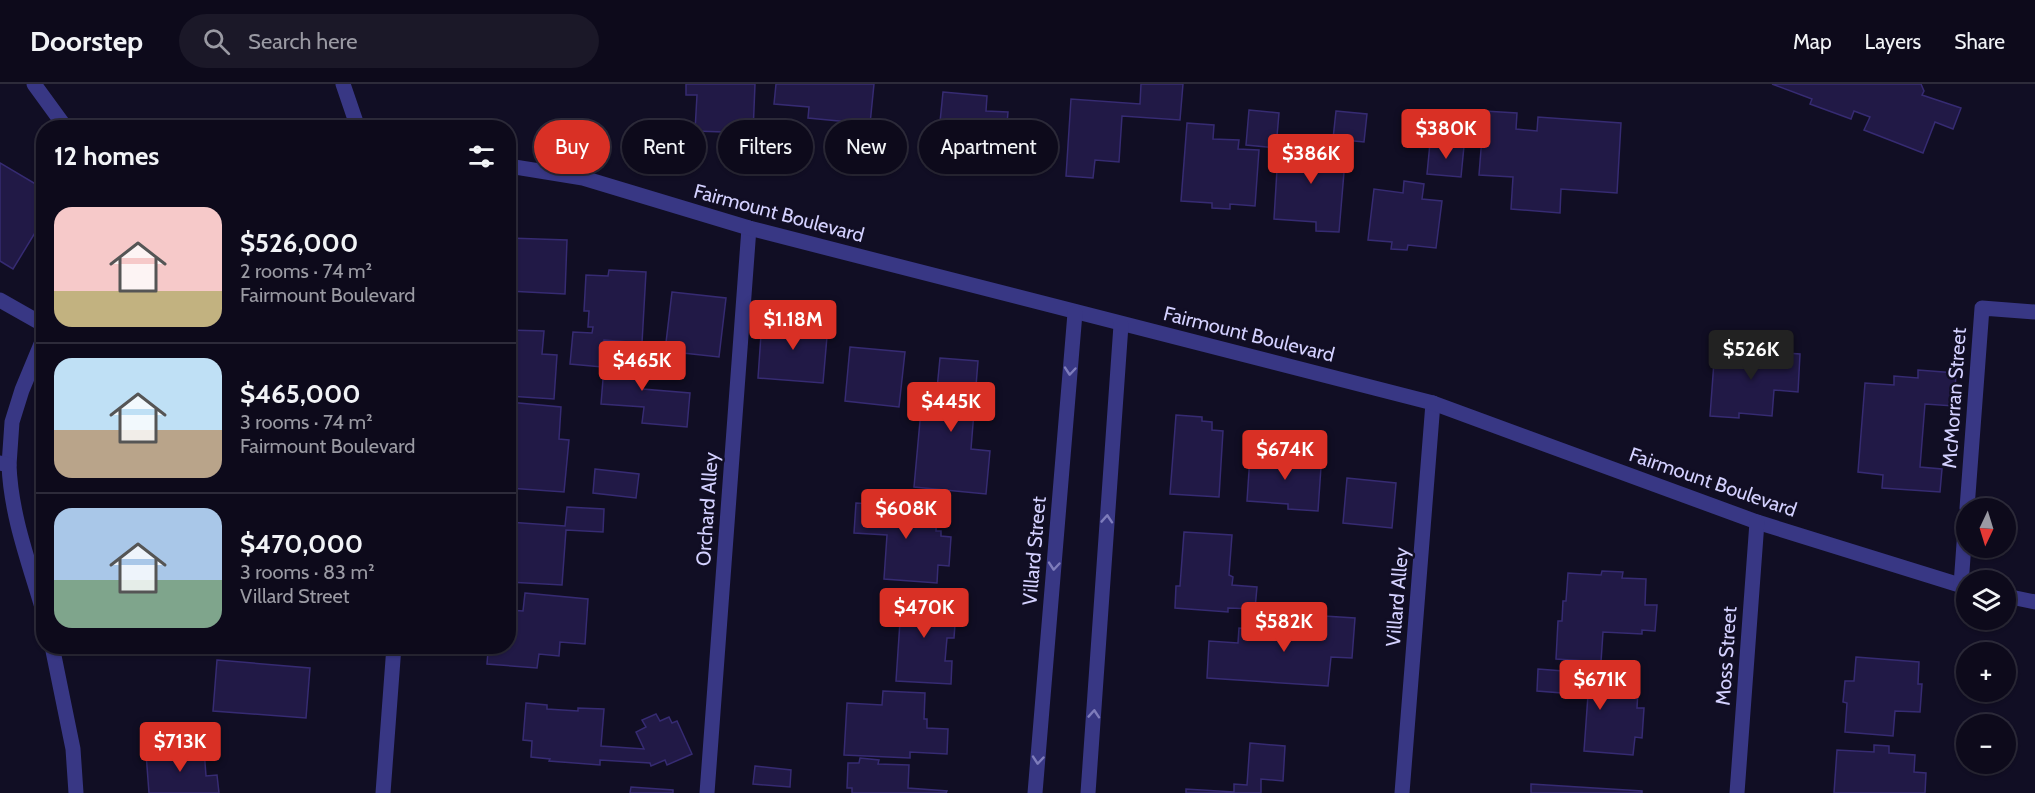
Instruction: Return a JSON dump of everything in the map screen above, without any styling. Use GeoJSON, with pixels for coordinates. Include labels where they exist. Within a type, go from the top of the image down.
{"type":"FeatureCollection","features":[{"type":"Feature","properties":{"kind":"street"},"geometry":{"type":"LineString","coordinates":[[34,84],[60,120]]}},
{"type":"Feature","properties":{"kind":"street"},"geometry":{"type":"LineString","coordinates":[[343,84],[355,120]]}},
{"type":"Feature","properties":{"kind":"street","name":"Fairmount Boulevard"},"geometry":{"type":"LineString","coordinates":[[516,167],[583,178],[749,228],[1433,404],[1757,522],[1956,584]]}},
{"type":"Feature","properties":{"kind":"street","name":"Orchard Alley"},"geometry":{"type":"LineString","coordinates":[[707,793],[749,228]]}},
{"type":"Feature","properties":{"kind":"street"},"geometry":{"type":"LineString","coordinates":[[0,300],[36,320]]}},
{"type":"Feature","properties":{"kind":"street","name":"McMorran Street"},"geometry":{"type":"LineString","coordinates":[[1968,498],[1982,308],[2035,312]]}},
{"type":"Feature","properties":{"kind":"street","name":"Villard Street"},"geometry":{"type":"LineString","coordinates":[[1035,793],[1075,313]]}},
{"type":"Feature","properties":{"kind":"street"},"geometry":{"type":"LineString","coordinates":[[1088,793],[1122,325]]}},
{"type":"Feature","properties":{"kind":"street"},"geometry":{"type":"LineString","coordinates":[[36,356],[12,422],[4,464],[17,524],[36,587]]}},
{"type":"Feature","properties":{"kind":"street","name":"Villard Alley"},"geometry":{"type":"LineString","coordinates":[[1402,793],[1433,404]]}},
{"type":"Feature","properties":{"kind":"street","name":"Moss Street"},"geometry":{"type":"LineString","coordinates":[[1737,793],[1757,522]]}},
{"type":"Feature","properties":{"kind":"street"},"geometry":{"type":"LineString","coordinates":[[2016,598],[2035,602]]}},
{"type":"Feature","properties":{"kind":"street"},"geometry":{"type":"LineString","coordinates":[[54,654],[73,749],[76,793]]}},
{"type":"Feature","properties":{"kind":"street"},"geometry":{"type":"LineString","coordinates":[[383,793],[393,654]]}},
{"type":"Feature","properties":{"kind":"building"},"geometry":{"type":"Polygon","coordinates":[[[686,84],[755,84],[754,120],[718,120],[718,132],[706,131],[706,120],[696,120],[697,95],[686,95],[686,84]]]}},
{"type":"Feature","properties":{"kind":"building"},"geometry":{"type":"Polygon","coordinates":[[[776,84],[874,84],[870,120],[808,118],[809,107],[774,104],[776,84]]]}},
{"type":"Feature","properties":{"kind":"building"},"geometry":{"type":"Polygon","coordinates":[[[1141,84],[1183,84],[1180,120],[1122,116],[1119,162],[1095,160],[1093,178],[1066,176],[1071,99],[1140,104],[1141,84]]]}},
{"type":"Feature","properties":{"kind":"building"},"geometry":{"type":"Polygon","coordinates":[[[1772,84],[1921,84],[1924,91],[1922,95],[1961,108],[1953,129],[1935,122],[1923,153],[1864,130],[1870,117],[1854,111],[1851,119],[1810,104],[1812,99],[1772,84]]]}},
{"type":"Feature","properties":{"kind":"building"},"geometry":{"type":"Polygon","coordinates":[[[943,92],[987,96],[986,111],[1008,112],[1007,120],[940,120],[943,92]]]}},
{"type":"Feature","properties":{"kind":"building"},"geometry":{"type":"Polygon","coordinates":[[[1249,110],[1279,113],[1276,148],[1246,145],[1249,110]]]}},
{"type":"Feature","properties":{"kind":"building"},"geometry":{"type":"Polygon","coordinates":[[[1336,111],[1367,114],[1364,142],[1333,139],[1336,111]]]}},
{"type":"Feature","properties":{"kind":"building"},"geometry":{"type":"Polygon","coordinates":[[[1484,111],[1517,113],[1516,129],[1537,131],[1538,117],[1621,123],[1617,193],[1561,189],[1560,213],[1511,209],[1513,177],[1479,175],[1484,111]]]}},
{"type":"Feature","properties":{"kind":"building"},"geometry":{"type":"Polygon","coordinates":[[[1187,123],[1214,125],[1213,139],[1239,140],[1238,149],[1259,150],[1255,206],[1230,204],[1230,209],[1212,208],[1212,203],[1181,201],[1187,123]]]}},
{"type":"Feature","properties":{"kind":"building"},"geometry":{"type":"Polygon","coordinates":[[[1299,140],[1342,144],[1340,160],[1345,160],[1339,232],[1316,231],[1316,222],[1274,219],[1278,153],[1298,154],[1299,140]]]}},
{"type":"Feature","properties":{"kind":"building"},"geometry":{"type":"Polygon","coordinates":[[[1430,143],[1464,146],[1461,177],[1427,174],[1430,143]]]}},
{"type":"Feature","properties":{"kind":"building"},"geometry":{"type":"Polygon","coordinates":[[[0,163],[36,184],[36,231],[13,269],[0,261],[0,163]]]}},
{"type":"Feature","properties":{"kind":"building"},"geometry":{"type":"Polygon","coordinates":[[[1404,181],[1424,184],[1422,199],[1442,201],[1436,248],[1408,245],[1407,250],[1391,249],[1392,242],[1368,240],[1374,189],[1403,193],[1404,181]]]}},
{"type":"Feature","properties":{"kind":"building"},"geometry":{"type":"Polygon","coordinates":[[[516,238],[567,240],[565,294],[516,291],[516,238]]]}},
{"type":"Feature","properties":{"kind":"building"},"geometry":{"type":"Polygon","coordinates":[[[609,270],[646,272],[642,343],[604,340],[602,367],[570,364],[573,332],[592,333],[593,327],[588,327],[589,311],[584,311],[586,275],[608,276],[609,270]]]}},
{"type":"Feature","properties":{"kind":"building"},"geometry":{"type":"Polygon","coordinates":[[[672,292],[726,298],[719,357],[665,351],[672,292]]]}},
{"type":"Feature","properties":{"kind":"building"},"geometry":{"type":"Polygon","coordinates":[[[762,320],[828,325],[823,383],[758,378],[762,320]]]}},
{"type":"Feature","properties":{"kind":"building"},"geometry":{"type":"Polygon","coordinates":[[[516,330],[544,331],[542,354],[557,355],[554,399],[516,397],[516,330]]]}},
{"type":"Feature","properties":{"kind":"building"},"geometry":{"type":"Polygon","coordinates":[[[850,347],[905,352],[899,407],[845,401],[850,347]]]}},
{"type":"Feature","properties":{"kind":"building"},"geometry":{"type":"Polygon","coordinates":[[[1715,348],[1800,354],[1798,392],[1774,390],[1772,416],[1739,413],[1739,418],[1710,416],[1715,348]]]}},
{"type":"Feature","properties":{"kind":"building"},"geometry":{"type":"Polygon","coordinates":[[[605,354],[646,358],[643,389],[690,393],[687,427],[642,423],[644,407],[601,404],[605,354]]]}},
{"type":"Feature","properties":{"kind":"building"},"geometry":{"type":"Polygon","coordinates":[[[940,358],[978,361],[971,449],[990,451],[986,494],[914,487],[923,388],[937,389],[940,358]]]}},
{"type":"Feature","properties":{"kind":"building"},"geometry":{"type":"Polygon","coordinates":[[[1918,370],[1956,373],[1954,406],[1925,404],[1920,467],[1942,469],[1940,492],[1882,488],[1883,475],[1858,472],[1865,383],[1894,385],[1894,376],[1918,378],[1918,370]]]}},
{"type":"Feature","properties":{"kind":"building"},"geometry":{"type":"Polygon","coordinates":[[[516,403],[561,407],[559,439],[569,440],[564,492],[516,489],[516,403]]]}},
{"type":"Feature","properties":{"kind":"building"},"geometry":{"type":"Polygon","coordinates":[[[1176,415],[1202,417],[1202,421],[1212,422],[1212,430],[1223,431],[1219,497],[1170,494],[1176,415]]]}},
{"type":"Feature","properties":{"kind":"building"},"geometry":{"type":"Polygon","coordinates":[[[1285,447],[1306,449],[1304,466],[1321,467],[1318,511],[1288,509],[1288,504],[1247,501],[1250,456],[1285,459],[1285,447]]]}},
{"type":"Feature","properties":{"kind":"building"},"geometry":{"type":"Polygon","coordinates":[[[595,469],[639,474],[636,498],[593,493],[595,469]]]}},
{"type":"Feature","properties":{"kind":"building"},"geometry":{"type":"Polygon","coordinates":[[[1347,478],[1396,483],[1392,528],[1343,523],[1347,478]]]}},
{"type":"Feature","properties":{"kind":"building"},"geometry":{"type":"Polygon","coordinates":[[[856,503],[937,508],[936,531],[941,531],[941,536],[951,537],[949,566],[938,565],[937,583],[884,579],[887,535],[854,533],[856,503]]]}},
{"type":"Feature","properties":{"kind":"building"},"geometry":{"type":"Polygon","coordinates":[[[567,507],[604,509],[603,532],[566,530],[562,585],[516,582],[516,523],[565,526],[567,507]]]}},
{"type":"Feature","properties":{"kind":"building"},"geometry":{"type":"Polygon","coordinates":[[[1184,532],[1232,535],[1229,575],[1233,577],[1232,585],[1257,587],[1255,609],[1228,608],[1228,612],[1175,608],[1176,586],[1180,586],[1184,532]]]}},
{"type":"Feature","properties":{"kind":"building"},"geometry":{"type":"Polygon","coordinates":[[[1602,571],[1623,572],[1622,578],[1646,579],[1645,605],[1657,605],[1655,631],[1642,630],[1642,634],[1603,632],[1601,662],[1556,659],[1558,621],[1562,621],[1568,573],[1601,575],[1602,571]]]}},
{"type":"Feature","properties":{"kind":"building"},"geometry":{"type":"Polygon","coordinates":[[[902,592],[950,596],[948,624],[955,624],[954,638],[947,638],[945,661],[952,661],[951,684],[896,681],[902,592]]]}},
{"type":"Feature","properties":{"kind":"building"},"geometry":{"type":"Polygon","coordinates":[[[525,593],[588,599],[585,644],[560,642],[559,656],[539,654],[537,668],[487,664],[488,654],[516,654],[516,611],[523,611],[525,593]]]}},
{"type":"Feature","properties":{"kind":"building"},"geometry":{"type":"Polygon","coordinates":[[[1324,616],[1355,618],[1352,658],[1331,657],[1328,686],[1207,678],[1209,641],[1238,643],[1239,628],[1289,631],[1290,618],[1324,620],[1324,616]]]}},
{"type":"Feature","properties":{"kind":"building"},"geometry":{"type":"Polygon","coordinates":[[[1856,657],[1919,662],[1918,684],[1922,684],[1920,712],[1895,711],[1893,736],[1845,732],[1847,703],[1843,702],[1845,681],[1854,681],[1856,657]]]}},
{"type":"Feature","properties":{"kind":"building"},"geometry":{"type":"Polygon","coordinates":[[[217,660],[310,668],[306,718],[213,711],[217,660]]]}},
{"type":"Feature","properties":{"kind":"building"},"geometry":{"type":"Polygon","coordinates":[[[1538,669],[1589,673],[1592,686],[1638,690],[1637,708],[1644,708],[1642,738],[1635,737],[1633,755],[1584,751],[1588,695],[1537,691],[1538,669]]]}},
{"type":"Feature","properties":{"kind":"building"},"geometry":{"type":"Polygon","coordinates":[[[883,691],[925,693],[924,719],[927,719],[927,728],[948,729],[947,754],[910,752],[910,758],[844,755],[847,703],[882,705],[883,691]]]}},
{"type":"Feature","properties":{"kind":"building"},"geometry":{"type":"Polygon","coordinates":[[[526,703],[547,705],[547,709],[578,711],[578,708],[604,709],[601,746],[644,749],[636,732],[646,727],[642,720],[656,714],[660,721],[669,717],[672,723],[677,721],[692,754],[667,765],[665,760],[651,766],[650,763],[600,760],[600,765],[549,761],[550,759],[531,757],[532,741],[523,740],[526,703]]]}},
{"type":"Feature","properties":{"kind":"building"},"geometry":{"type":"Polygon","coordinates":[[[1250,743],[1285,746],[1283,781],[1261,779],[1261,793],[1186,793],[1186,789],[1234,792],[1234,784],[1247,785],[1250,743]]]}},
{"type":"Feature","properties":{"kind":"building"},"geometry":{"type":"Polygon","coordinates":[[[1874,745],[1889,746],[1889,753],[1915,755],[1914,772],[1926,773],[1925,793],[1834,793],[1837,750],[1874,752],[1874,745]]]}},
{"type":"Feature","properties":{"kind":"building"},"geometry":{"type":"Polygon","coordinates":[[[204,749],[206,776],[217,775],[219,793],[149,793],[146,753],[204,749]]]}},
{"type":"Feature","properties":{"kind":"building"},"geometry":{"type":"Polygon","coordinates":[[[860,758],[879,760],[878,764],[909,765],[908,788],[947,791],[946,793],[852,793],[852,788],[847,788],[848,763],[859,763],[860,758]]]}},
{"type":"Feature","properties":{"kind":"building"},"geometry":{"type":"Polygon","coordinates":[[[755,766],[791,770],[790,787],[753,784],[755,766]]]}},
{"type":"Feature","properties":{"kind":"building"},"geometry":{"type":"Polygon","coordinates":[[[1531,784],[1642,791],[1642,793],[1531,793],[1531,784]]]}},
{"type":"Feature","properties":{"kind":"building"},"geometry":{"type":"Polygon","coordinates":[[[631,787],[673,790],[673,793],[630,793],[631,787]]]}}]}
